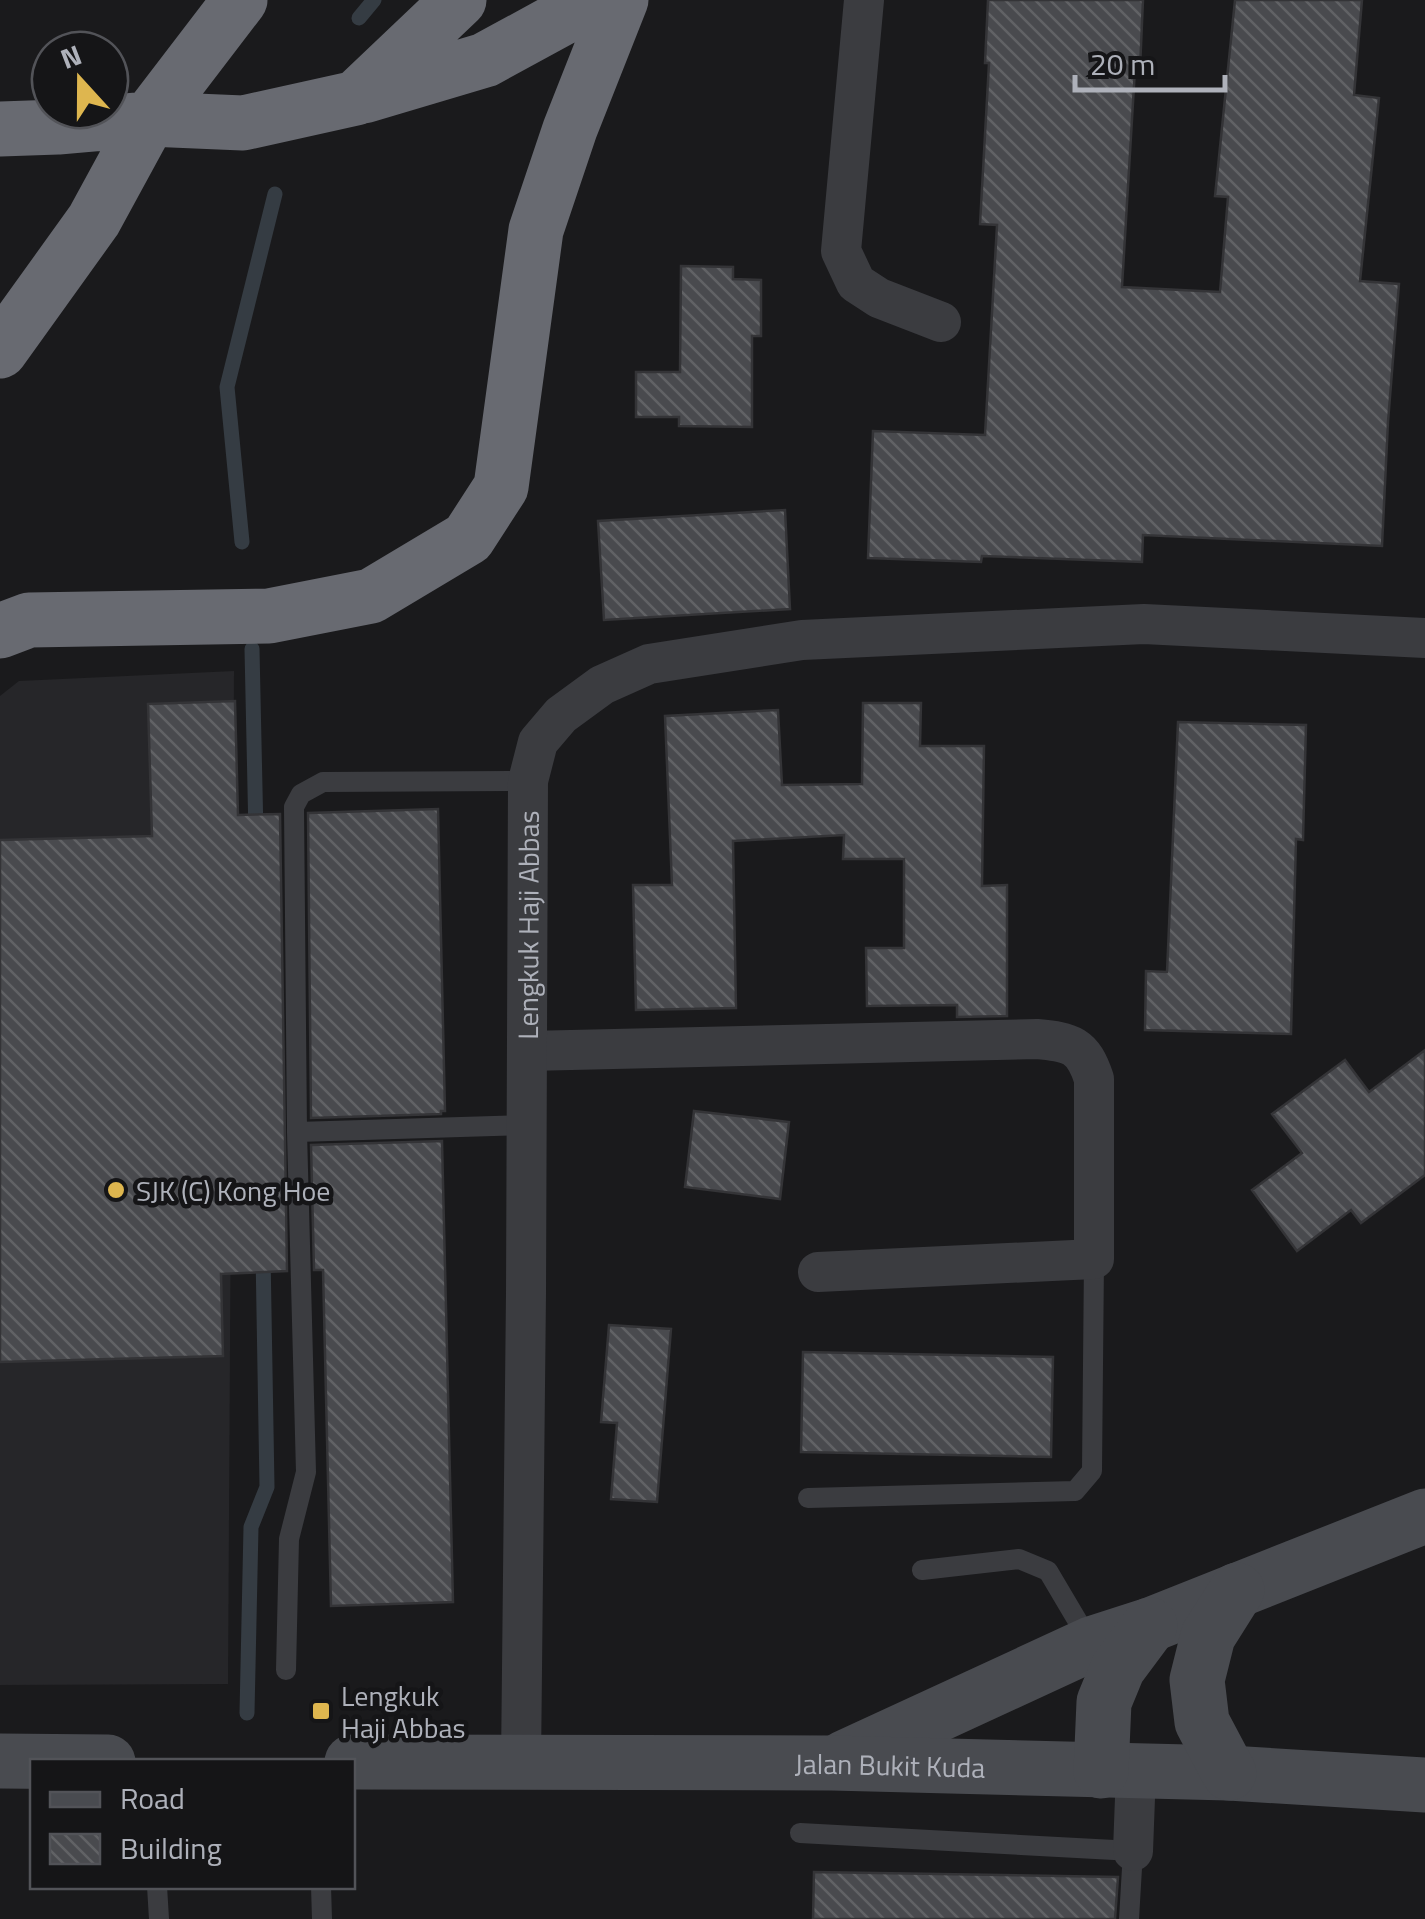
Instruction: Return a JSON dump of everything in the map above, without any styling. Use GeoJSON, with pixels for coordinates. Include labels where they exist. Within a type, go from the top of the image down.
{"type":"FeatureCollection","features":[{"type":"Feature","properties":{"kind":"highway"},"geometry":{"type":"LineString","coordinates":[[0,350],[94,220],[150,118],[240,0]]}},
{"type":"Feature","properties":{"kind":"highway"},"geometry":{"type":"LineString","coordinates":[[356,98],[459,0]]}},
{"type":"Feature","properties":{"kind":"highway"},"geometry":{"type":"LineString","coordinates":[[0,129],[150,118],[243,123],[356,98],[486,60],[595,0]]}},
{"type":"Feature","properties":{"kind":"highway"},"geometry":{"type":"LineString","coordinates":[[0,631],[29,620],[269,616],[371,596],[468,538],[502,487],[536,230],[570,129],[621,0]]}},
{"type":"Feature","properties":{"kind":"street"},"geometry":{"type":"LineString","coordinates":[[864,0],[840,251],[856,283],[879,298],[940,322]]}},
{"type":"Feature","properties":{"kind":"street","name":"Lengkuk Haji Abbas"},"geometry":{"type":"LineString","coordinates":[[521,1762],[528,782],[538,742],[561,715],[602,685],[648,664],[802,640],[1144,624],[1425,638]]}},
{"type":"Feature","properties":{"kind":"street"},"geometry":{"type":"LineString","coordinates":[[528,1051],[1037,1039],[1064,1041],[1078,1049],[1094,1079],[1094,1260],[818,1272]]}},
{"type":"Feature","properties":{"kind":"street"},"geometry":{"type":"LineString","coordinates":[[832,1763],[1090,1644],[1150,1625],[1425,1516]]}},
{"type":"Feature","properties":{"kind":"street"},"geometry":{"type":"LineString","coordinates":[[1229,1773],[1202,1722],[1197,1680],[1208,1636],[1237,1590]]}},
{"type":"Feature","properties":{"kind":"street"},"geometry":{"type":"LineString","coordinates":[[1133,1851],[1104,1702],[1118,1668],[1150,1625]]}},
{"type":"Feature","properties":{"kind":"street"},"geometry":{"type":"LineString","coordinates":[[0,1761],[30,1761]]}},
{"type":"Feature","properties":{"kind":"street","name":"Jalan Bukit Kuda"},"geometry":{"type":"LineString","coordinates":[[355,1762],[832,1763],[1229,1773],[1425,1785]]}},
{"type":"Feature","properties":{"kind":"lane"},"geometry":{"type":"LineString","coordinates":[[286,1670],[289,1538],[306,1472],[294,807],[301,794],[323,782],[528,782]]}},
{"type":"Feature","properties":{"kind":"lane"},"geometry":{"type":"LineString","coordinates":[[297,1132],[527,1125]]}},
{"type":"Feature","properties":{"kind":"lane"},"geometry":{"type":"LineString","coordinates":[[808,1498],[1074,1491],[1092,1471],[1094,1260]]}},
{"type":"Feature","properties":{"kind":"lane"},"geometry":{"type":"LineString","coordinates":[[922,1570],[1019,1559],[1048,1571],[1090,1644]]}},
{"type":"Feature","properties":{"kind":"lane"},"geometry":{"type":"LineString","coordinates":[[800,1833],[1133,1851],[1129,1919]]}},
{"type":"Feature","properties":{"kind":"lane"},"geometry":{"type":"LineString","coordinates":[[157,1889],[159,1919]]}},
{"type":"Feature","properties":{"kind":"lane"},"geometry":{"type":"LineString","coordinates":[[320,1889],[322,1919]]}},
{"type":"Feature","properties":{"kind":"shaded area","name":"SJK (C) Kong Hoe"},"geometry":{"type":"Polygon","coordinates":[[[234,671],[228,1684],[0,1685],[0,696],[19,681],[234,671]]]}},
{"type":"Feature","properties":{"kind":"building"},"geometry":{"type":"Polygon","coordinates":[[[988,0],[1143,0],[1122,287],[1220,292],[1228,197],[1215,196],[1235,0],[1362,0],[1354,95],[1379,98],[1360,281],[1399,284],[1382,546],[1143,535],[1142,562],[982,556],[981,562],[868,558],[873,431],[985,435],[997,225],[980,224],[989,63],[985,63],[988,0]]]}},
{"type":"Feature","properties":{"kind":"building"},"geometry":{"type":"Polygon","coordinates":[[[681,266],[733,267],[733,279],[761,280],[761,336],[752,336],[752,427],[679,426],[679,417],[636,417],[636,372],[680,372],[681,266]]]}},
{"type":"Feature","properties":{"kind":"building"},"geometry":{"type":"Polygon","coordinates":[[[785,510],[790,609],[604,620],[598,521],[785,510]]]}},
{"type":"Feature","properties":{"kind":"building"},"geometry":{"type":"Polygon","coordinates":[[[235,701],[238,815],[280,814],[287,1271],[221,1274],[223,1356],[0,1362],[0,840],[152,836],[148,704],[235,701]]]}},
{"type":"Feature","properties":{"kind":"building"},"geometry":{"type":"Polygon","coordinates":[[[863,703],[921,703],[920,746],[984,746],[982,886],[1007,885],[1007,1016],[957,1017],[957,1005],[867,1006],[866,948],[904,948],[904,859],[843,859],[844,835],[733,841],[736,1008],[636,1010],[633,885],[672,885],[665,716],[778,710],[782,785],[862,784],[863,703]]]}},
{"type":"Feature","properties":{"kind":"building"},"geometry":{"type":"Polygon","coordinates":[[[1178,722],[1306,725],[1303,840],[1296,839],[1291,1034],[1145,1030],[1146,971],[1167,972],[1178,722]]]}},
{"type":"Feature","properties":{"kind":"building"},"geometry":{"type":"Polygon","coordinates":[[[438,809],[445,1111],[311,1118],[308,813],[438,809]]]}},
{"type":"Feature","properties":{"kind":"building"},"geometry":{"type":"Polygon","coordinates":[[[1425,1050],[1425,1175],[1361,1223],[1351,1210],[1297,1251],[1252,1190],[1302,1153],[1272,1114],[1345,1060],[1369,1092],[1425,1050]]]}},
{"type":"Feature","properties":{"kind":"building"},"geometry":{"type":"Polygon","coordinates":[[[694,1111],[789,1122],[780,1199],[685,1187],[694,1111]]]}},
{"type":"Feature","properties":{"kind":"building"},"geometry":{"type":"Polygon","coordinates":[[[442,1141],[453,1602],[331,1606],[323,1270],[314,1270],[311,1145],[442,1141]]]}},
{"type":"Feature","properties":{"kind":"building"},"geometry":{"type":"Polygon","coordinates":[[[609,1325],[671,1329],[657,1502],[611,1499],[617,1423],[601,1422],[609,1325]]]}},
{"type":"Feature","properties":{"kind":"building"},"geometry":{"type":"Polygon","coordinates":[[[803,1352],[1053,1357],[1051,1457],[801,1452],[803,1352]]]}},
{"type":"Feature","properties":{"kind":"building"},"geometry":{"type":"Polygon","coordinates":[[[814,1872],[1118,1877],[1115,1919],[813,1919],[814,1872]]]}},
{"type":"Feature","properties":{"kind":"waterway"},"geometry":{"type":"LineString","coordinates":[[359,18],[374,0]]}},
{"type":"Feature","properties":{"kind":"waterway"},"geometry":{"type":"LineString","coordinates":[[242,542],[227,387],[275,194]]}},
{"type":"Feature","properties":{"kind":"waterway"},"geometry":{"type":"LineString","coordinates":[[252,649],[256,835]]}},
{"type":"Feature","properties":{"kind":"waterway"},"geometry":{"type":"LineString","coordinates":[[247,1713],[251,1527],[267,1487],[263,1253]]}},
{"type":"Feature","properties":{"kind":"place","name":"SJK (C) Kong Hoe"},"geometry":{"type":"Point","coordinates":[116,1190]}},
{"type":"Feature","properties":{"kind":"place","name":"Lengkuk Haji Abbas"},"geometry":{"type":"Point","coordinates":[321,1711]}}]}
